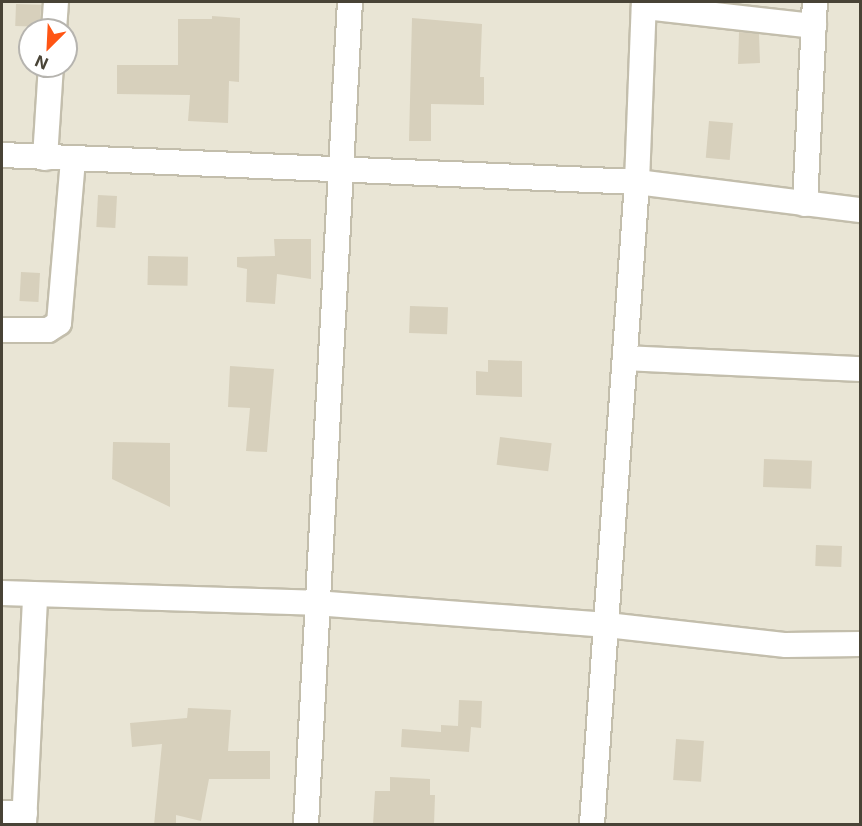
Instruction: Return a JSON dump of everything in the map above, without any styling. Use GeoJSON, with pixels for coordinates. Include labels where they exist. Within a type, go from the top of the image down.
{"type":"FeatureCollection","features":[{"type":"Feature","properties":{"kind":"street"},"geometry":{"type":"LineString","coordinates":[[55,18],[56,2]]}},
{"type":"Feature","properties":{"kind":"street"},"geometry":{"type":"LineString","coordinates":[[306,825],[315,603],[350,2]]}},
{"type":"Feature","properties":{"kind":"street"},"geometry":{"type":"LineString","coordinates":[[805,204],[815,2]]}},
{"type":"Feature","properties":{"kind":"street"},"geometry":{"type":"LineString","coordinates":[[592,825],[637,182],[644,4],[814,26]]}},
{"type":"Feature","properties":{"kind":"street"},"geometry":{"type":"LineString","coordinates":[[45,158],[50,78]]}},
{"type":"Feature","properties":{"kind":"street"},"geometry":{"type":"LineString","coordinates":[[2,155],[637,182],[861,210]]}},
{"type":"Feature","properties":{"kind":"street"},"geometry":{"type":"LineString","coordinates":[[2,330],[48,330],[59,323],[73,159]]}},
{"type":"Feature","properties":{"kind":"street"},"geometry":{"type":"LineString","coordinates":[[625,358],[861,369]]}},
{"type":"Feature","properties":{"kind":"street"},"geometry":{"type":"LineString","coordinates":[[2,594],[36,597],[315,603],[607,625],[786,645],[861,644]]}},
{"type":"Feature","properties":{"kind":"street"},"geometry":{"type":"LineString","coordinates":[[17,817],[36,597]]}},
{"type":"Feature","properties":{"kind":"shaded area"},"geometry":{"type":"Polygon","coordinates":[[[2,2],[860,2],[860,824],[2,824],[2,2]]]}},
{"type":"Feature","properties":{"kind":"building"},"geometry":{"type":"Polygon","coordinates":[[[16,4],[41,5],[41,18],[18,18],[18,26],[15,26],[16,4]]]}},
{"type":"Feature","properties":{"kind":"building"},"geometry":{"type":"Polygon","coordinates":[[[212,16],[240,18],[239,82],[229,81],[228,123],[188,121],[190,95],[117,94],[117,65],[178,65],[178,19],[212,19],[212,16]]]}},
{"type":"Feature","properties":{"kind":"building"},"geometry":{"type":"Polygon","coordinates":[[[412,18],[482,24],[480,77],[484,77],[484,105],[431,104],[431,141],[409,141],[412,18]]]}},
{"type":"Feature","properties":{"kind":"building"},"geometry":{"type":"Polygon","coordinates":[[[739,32],[759,34],[760,63],[738,64],[739,32]]]}},
{"type":"Feature","properties":{"kind":"building"},"geometry":{"type":"Polygon","coordinates":[[[709,121],[733,123],[730,160],[706,158],[709,121]]]}},
{"type":"Feature","properties":{"kind":"building"},"geometry":{"type":"Polygon","coordinates":[[[98,195],[117,196],[115,228],[96,227],[98,195]]]}},
{"type":"Feature","properties":{"kind":"building"},"geometry":{"type":"Polygon","coordinates":[[[274,239],[311,239],[311,279],[277,274],[275,304],[246,302],[247,269],[237,267],[237,257],[275,256],[274,239]]]}},
{"type":"Feature","properties":{"kind":"building"},"geometry":{"type":"Polygon","coordinates":[[[148,256],[188,257],[187,286],[147,285],[148,256]]]}},
{"type":"Feature","properties":{"kind":"building"},"geometry":{"type":"Polygon","coordinates":[[[21,272],[40,273],[38,302],[19,301],[21,272]]]}},
{"type":"Feature","properties":{"kind":"building"},"geometry":{"type":"Polygon","coordinates":[[[410,306],[448,307],[447,334],[409,333],[410,306]]]}},
{"type":"Feature","properties":{"kind":"building"},"geometry":{"type":"Polygon","coordinates":[[[488,360],[522,361],[522,397],[476,395],[476,371],[488,372],[488,360]]]}},
{"type":"Feature","properties":{"kind":"building"},"geometry":{"type":"Polygon","coordinates":[[[230,366],[274,369],[267,452],[246,451],[250,408],[228,407],[230,366]]]}},
{"type":"Feature","properties":{"kind":"building"},"geometry":{"type":"Polygon","coordinates":[[[500,437],[552,443],[548,471],[497,465],[500,437]]]}},
{"type":"Feature","properties":{"kind":"building"},"geometry":{"type":"Polygon","coordinates":[[[113,442],[170,443],[170,507],[112,479],[113,442]]]}},
{"type":"Feature","properties":{"kind":"building"},"geometry":{"type":"Polygon","coordinates":[[[764,459],[812,461],[811,489],[763,487],[764,459]]]}},
{"type":"Feature","properties":{"kind":"building"},"geometry":{"type":"Polygon","coordinates":[[[816,545],[842,546],[841,567],[815,566],[816,545]]]}},
{"type":"Feature","properties":{"kind":"building"},"geometry":{"type":"Polygon","coordinates":[[[459,700],[482,701],[481,728],[471,727],[469,752],[401,747],[402,729],[441,732],[441,725],[458,726],[459,700]]]}},
{"type":"Feature","properties":{"kind":"building"},"geometry":{"type":"Polygon","coordinates":[[[188,708],[231,710],[228,751],[270,751],[270,779],[209,779],[201,821],[176,815],[176,825],[154,825],[162,744],[132,747],[130,723],[187,718],[188,708]]]}},
{"type":"Feature","properties":{"kind":"building"},"geometry":{"type":"Polygon","coordinates":[[[676,739],[704,741],[701,782],[673,780],[676,739]]]}},
{"type":"Feature","properties":{"kind":"building"},"geometry":{"type":"Polygon","coordinates":[[[390,777],[430,779],[430,795],[435,795],[434,825],[373,825],[375,791],[390,791],[390,777]]]}}]}
